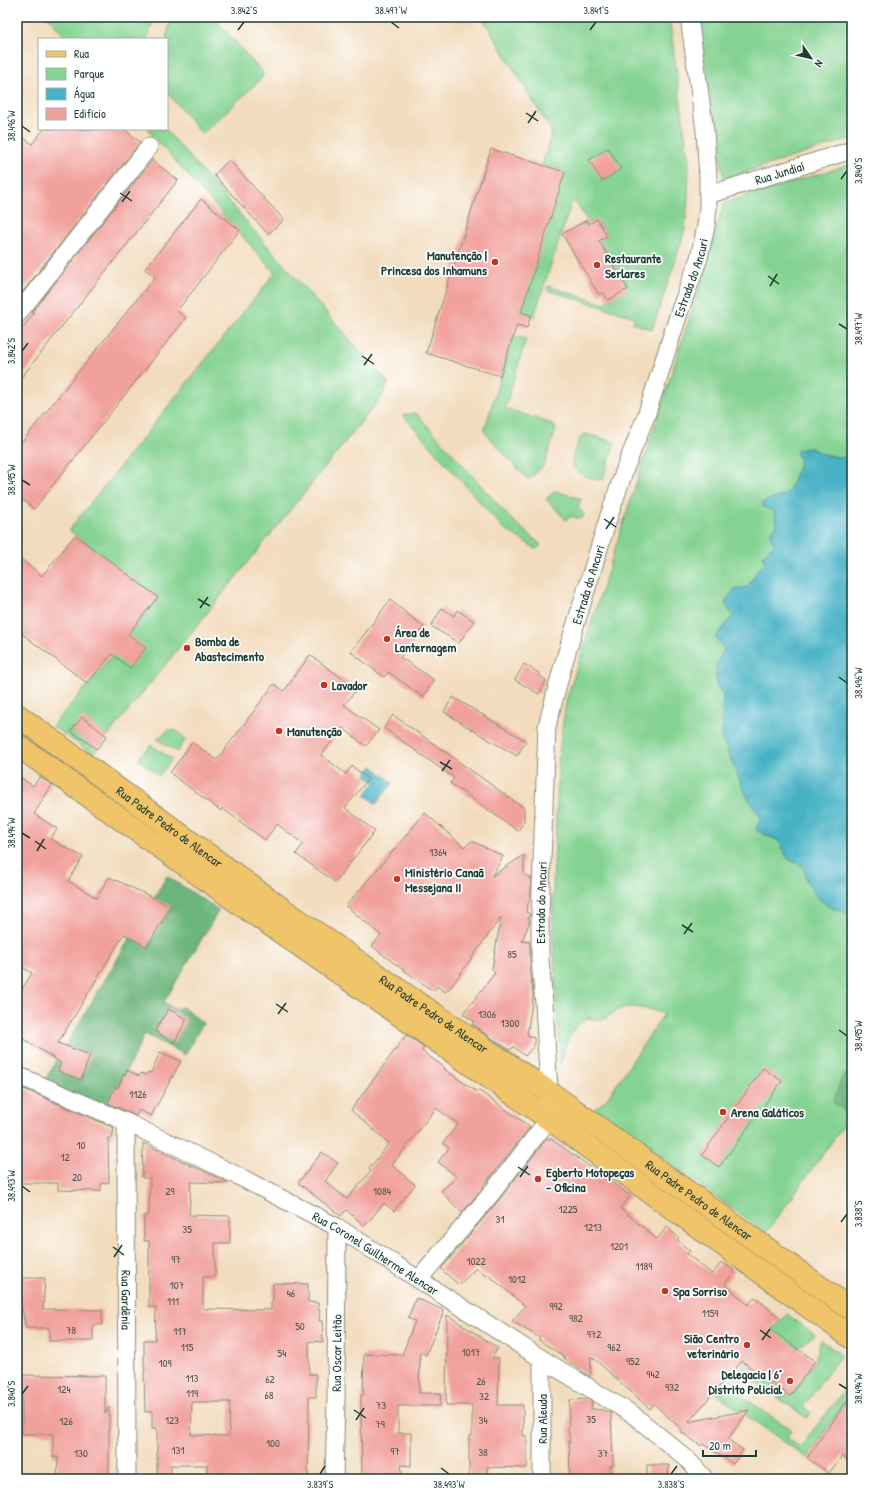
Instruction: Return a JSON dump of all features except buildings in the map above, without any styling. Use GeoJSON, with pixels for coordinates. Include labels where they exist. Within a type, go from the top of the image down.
{"type":"FeatureCollection","features":[{"type":"Feature","properties":{"kind":"main road","name":"Rua Padre Pedro de Alencar"},"geometry":{"type":"LineString","coordinates":[[17,715],[331,943],[549,1092],[850,1303]]}},
{"type":"Feature","properties":{"kind":"main road","name":"Rua Padre Pedro de Alencar"},"geometry":{"type":"LineString","coordinates":[[17,745],[242,906],[549,1119],[852,1338]]}},
{"type":"Feature","properties":{"kind":"main road"},"geometry":{"type":"LineString","coordinates":[[104,807],[118,789]]}},
{"type":"Feature","properties":{"kind":"street","name":"Estrada do Ancuri"},"geometry":{"type":"LineString","coordinates":[[549,1119],[549,1092],[540,953],[547,726],[563,665],[609,516],[626,466],[646,416],[680,310],[699,258],[706,226],[708,208],[708,177],[705,132],[689,17]]}},
{"type":"Feature","properties":{"kind":"street"},"geometry":{"type":"LineString","coordinates":[[17,315],[149,147]]}},
{"type":"Feature","properties":{"kind":"street","name":"Rua Jundiaí"},"geometry":{"type":"LineString","coordinates":[[708,195],[852,150]]}},
{"type":"Feature","properties":{"kind":"street","name":"Rua Coronel Guilherme Alencar"},"geometry":{"type":"LineString","coordinates":[[17,1075],[126,1122],[236,1175],[337,1227],[542,1359],[632,1414],[686,1458],[705,1479]]}},
{"type":"Feature","properties":{"kind":"street"},"geometry":{"type":"LineString","coordinates":[[419,1279],[490,1195],[549,1119]]}},
{"type":"Feature","properties":{"kind":"street","name":"Rua Gardênia"},"geometry":{"type":"LineString","coordinates":[[126,1122],[127,1479]]}},
{"type":"Feature","properties":{"kind":"street","name":"Rua Oscar Leitão"},"geometry":{"type":"LineString","coordinates":[[334,1479],[337,1227]]}},
{"type":"Feature","properties":{"kind":"street","name":"Rua Aleuda"},"geometry":{"type":"LineString","coordinates":[[542,1359],[542,1479]]}},
{"type":"Feature","properties":{"kind":"green space"},"geometry":{"type":"Polygon","coordinates":[[[48,17],[155,17],[147,38],[66,38],[48,17]]]}},
{"type":"Feature","properties":{"kind":"green space"},"geometry":{"type":"Polygon","coordinates":[[[174,17],[213,17],[263,73],[261,79],[202,134],[168,93],[168,38],[166,38],[170,23],[174,17]]]}},
{"type":"Feature","properties":{"kind":"green space"},"geometry":{"type":"Polygon","coordinates":[[[482,17],[669,17],[689,163],[688,198],[685,230],[652,330],[633,323],[634,317],[547,290],[548,286],[604,304],[627,289],[599,241],[607,236],[597,219],[589,224],[575,201],[571,204],[534,316],[520,312],[564,172],[542,165],[552,132],[482,17]]]}},
{"type":"Feature","properties":{"kind":"green space"},"geometry":{"type":"Polygon","coordinates":[[[697,17],[852,17],[852,138],[724,179],[697,17]]]}},
{"type":"Feature","properties":{"kind":"green space"},"geometry":{"type":"Polygon","coordinates":[[[148,130],[166,130],[388,383],[384,394],[93,754],[52,726],[89,684],[158,598],[69,530],[275,273],[148,130]]]}},
{"type":"Feature","properties":{"kind":"green space"},"geometry":{"type":"Polygon","coordinates":[[[852,164],[852,457],[843,458],[820,453],[810,448],[797,450],[800,463],[790,489],[784,495],[763,507],[774,511],[777,526],[770,532],[774,545],[763,555],[765,562],[758,569],[733,616],[716,637],[724,649],[716,666],[723,694],[722,738],[745,793],[761,817],[756,830],[779,841],[788,859],[803,866],[807,881],[827,906],[844,911],[852,918],[852,1071],[843,1076],[851,1115],[766,1233],[594,1109],[606,1100],[664,1014],[644,1008],[627,1007],[617,1010],[603,1020],[588,1018],[576,1026],[568,1039],[560,1064],[553,933],[553,888],[559,752],[566,701],[700,285],[724,203],[852,164]]]}},
{"type":"Feature","properties":{"kind":"green space"},"geometry":{"type":"Polygon","coordinates":[[[513,335],[526,339],[505,408],[552,424],[556,429],[544,465],[528,480],[484,431],[513,335]]]}},
{"type":"Feature","properties":{"kind":"green space"},"geometry":{"type":"Polygon","coordinates":[[[416,413],[509,517],[541,545],[536,549],[502,527],[403,415],[416,413]]]}},
{"type":"Feature","properties":{"kind":"green space"},"geometry":{"type":"Polygon","coordinates":[[[586,434],[615,442],[603,479],[600,480],[587,477],[579,473],[573,466],[573,456],[580,437],[586,434]]]}},
{"type":"Feature","properties":{"kind":"green space"},"geometry":{"type":"Polygon","coordinates":[[[555,491],[581,499],[578,508],[584,514],[582,519],[571,516],[566,520],[546,499],[555,491]]]}},
{"type":"Feature","properties":{"kind":"green space"},"geometry":{"type":"Polygon","coordinates":[[[169,730],[177,731],[186,739],[177,752],[157,739],[169,730]]]}},
{"type":"Feature","properties":{"kind":"green space"},"geometry":{"type":"Polygon","coordinates":[[[151,745],[172,759],[159,776],[138,759],[151,745]]]}},
{"type":"Feature","properties":{"kind":"green space"},"geometry":{"type":"Polygon","coordinates":[[[167,876],[219,910],[164,1002],[174,1009],[182,1007],[203,1023],[185,1055],[145,1034],[108,1107],[44,1082],[167,876]]]}},
{"type":"Feature","properties":{"kind":"green space"},"geometry":{"type":"Polygon","coordinates":[[[852,1071],[852,1121],[851,1115],[833,1102],[843,1076],[852,1071]]]}},
{"type":"Feature","properties":{"kind":"green space"},"geometry":{"type":"Polygon","coordinates":[[[787,1314],[815,1335],[775,1364],[777,1335],[752,1369],[790,1396],[815,1361],[821,1340],[841,1355],[803,1407],[811,1413],[807,1418],[747,1376],[735,1392],[792,1430],[786,1437],[800,1447],[852,1381],[852,1400],[848,1398],[807,1458],[716,1394],[787,1314]]]}},
{"type":"Feature","properties":{"kind":"water"},"geometry":{"type":"Polygon","coordinates":[[[810,448],[831,456],[852,457],[852,918],[846,913],[830,907],[817,897],[806,877],[803,866],[788,859],[779,841],[756,830],[761,817],[745,793],[722,738],[723,694],[716,685],[716,666],[724,649],[716,637],[733,616],[725,603],[734,589],[748,587],[758,569],[765,562],[763,555],[774,545],[770,532],[777,526],[774,511],[763,507],[763,502],[784,495],[790,489],[800,463],[796,450],[810,448]]]}},
{"type":"Feature","properties":{"kind":"water"},"geometry":{"type":"Polygon","coordinates":[[[372,766],[393,783],[376,804],[365,795],[375,782],[366,775],[372,766]]]}},
{"type":"Feature","properties":{"kind":"place","name":"Manutenção | Princesa dos Inhamuns"},"geometry":{"type":"Point","coordinates":[495,262]}},
{"type":"Feature","properties":{"kind":"place","name":"Restaurante Serlares"},"geometry":{"type":"Point","coordinates":[597,265]}},
{"type":"Feature","properties":{"kind":"place","name":"Área de Lanternagem"},"geometry":{"type":"Point","coordinates":[387,639]}},
{"type":"Feature","properties":{"kind":"place","name":"Bomba de Abastecimento"},"geometry":{"type":"Point","coordinates":[187,648]}},
{"type":"Feature","properties":{"kind":"place","name":"Lavador"},"geometry":{"type":"Point","coordinates":[324,685]}},
{"type":"Feature","properties":{"kind":"place","name":"Manutenção"},"geometry":{"type":"Point","coordinates":[279,731]}},
{"type":"Feature","properties":{"kind":"place","name":"Ministério Canaã Messejana II"},"geometry":{"type":"Point","coordinates":[397,879]}},
{"type":"Feature","properties":{"kind":"place","name":"Arena Galáticos"},"geometry":{"type":"Point","coordinates":[723,1112]}},
{"type":"Feature","properties":{"kind":"place","name":"Egberto Motopeças - Oficina"},"geometry":{"type":"Point","coordinates":[538,1179]}},
{"type":"Feature","properties":{"kind":"place","name":"Spa Sorriso"},"geometry":{"type":"Point","coordinates":[665,1291]}},
{"type":"Feature","properties":{"kind":"place","name":"Sião Centro veterinário"},"geometry":{"type":"Point","coordinates":[747,1345]}},
{"type":"Feature","properties":{"kind":"place","name":"Delegacia | 6° Distrito Policial"},"geometry":{"type":"Point","coordinates":[790,1381]}}]}
